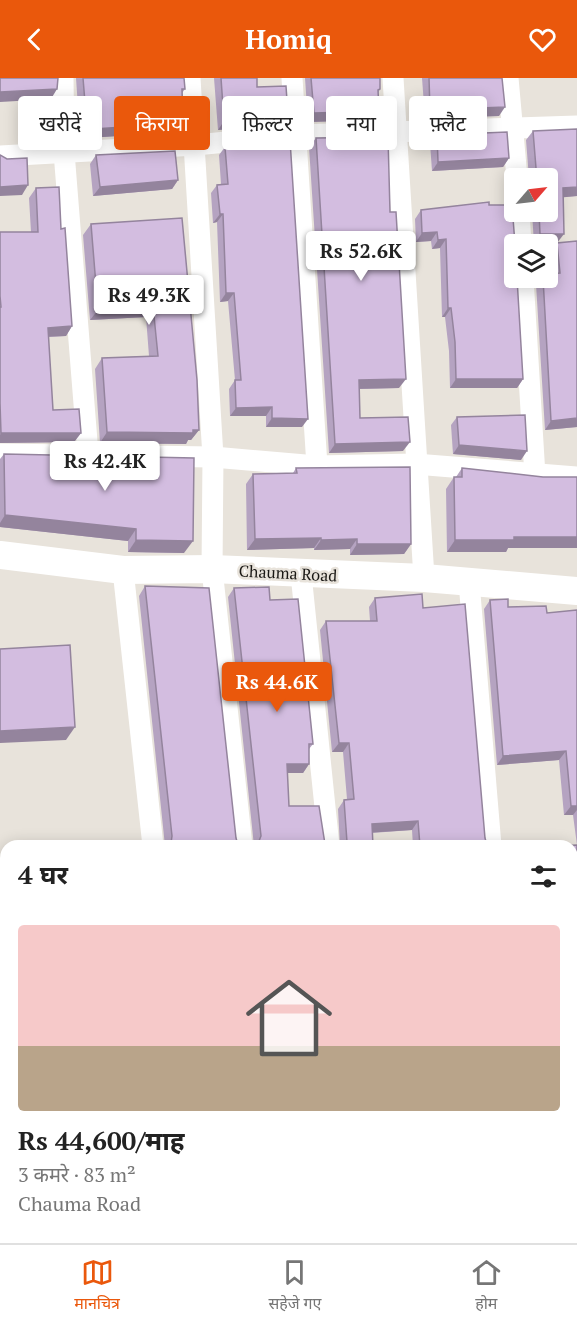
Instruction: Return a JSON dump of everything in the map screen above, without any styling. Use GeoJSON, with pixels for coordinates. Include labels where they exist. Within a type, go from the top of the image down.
{"type":"FeatureCollection","features":[{"type":"Feature","properties":{"kind":"street"},"geometry":{"type":"LineString","coordinates":[[63,78],[64,152],[88,454]]}},
{"type":"Feature","properties":{"kind":"street"},"geometry":{"type":"LineString","coordinates":[[190,78],[192,96]]}},
{"type":"Feature","properties":{"kind":"street"},"geometry":{"type":"LineString","coordinates":[[292,78],[293,96]]}},
{"type":"Feature","properties":{"kind":"street"},"geometry":{"type":"LineString","coordinates":[[393,78],[394,96]]}},
{"type":"Feature","properties":{"kind":"street"},"geometry":{"type":"LineString","coordinates":[[508,78],[516,168]]}},
{"type":"Feature","properties":{"kind":"street"},"geometry":{"type":"LineString","coordinates":[[397,134],[577,126]]}},
{"type":"Feature","properties":{"kind":"street"},"geometry":{"type":"LineString","coordinates":[[0,156],[114,149]]}},
{"type":"Feature","properties":{"kind":"street"},"geometry":{"type":"LineString","coordinates":[[196,150],[213,457],[212,569],[241,840]]}},
{"type":"Feature","properties":{"kind":"street"},"geometry":{"type":"LineString","coordinates":[[297,150],[317,466]]}},
{"type":"Feature","properties":{"kind":"street"},"geometry":{"type":"LineString","coordinates":[[396,150],[424,578]]}},
{"type":"Feature","properties":{"kind":"street"},"geometry":{"type":"LineString","coordinates":[[524,288],[535,476]]}},
{"type":"Feature","properties":{"kind":"street"},"geometry":{"type":"LineString","coordinates":[[0,454],[213,457],[317,466],[415,464],[535,476],[577,477]]}},
{"type":"Feature","properties":{"kind":"street","name":"Chauma Road"},"geometry":{"type":"LineString","coordinates":[[0,555],[123,570],[212,569],[424,578],[577,591]]}},
{"type":"Feature","properties":{"kind":"street"},"geometry":{"type":"LineString","coordinates":[[123,570],[152,840]]}},
{"type":"Feature","properties":{"kind":"street"},"geometry":{"type":"LineString","coordinates":[[301,574],[328,840]]}},
{"type":"Feature","properties":{"kind":"street"},"geometry":{"type":"LineString","coordinates":[[469,582],[490,840]]}},
{"type":"Feature","properties":{"kind":"building"},"geometry":{"type":"Polygon","coordinates":[[[0,78],[58,78],[57,89],[0,92],[0,78]]]}},
{"type":"Feature","properties":{"kind":"building"},"geometry":{"type":"Polygon","coordinates":[[[83,78],[184,78],[185,89],[182,89],[182,96],[114,96],[114,128],[102,128],[102,96],[84,96],[83,78]]]}},
{"type":"Feature","properties":{"kind":"building"},"geometry":{"type":"Polygon","coordinates":[[[221,78],[257,78],[257,87],[286,86],[287,96],[222,96],[221,78]]]}},
{"type":"Feature","properties":{"kind":"building"},"geometry":{"type":"Polygon","coordinates":[[[311,78],[380,78],[378,96],[326,96],[326,113],[314,113],[311,78]]]}},
{"type":"Feature","properties":{"kind":"building"},"geometry":{"type":"Polygon","coordinates":[[[429,78],[502,78],[505,107],[487,108],[487,96],[430,96],[429,78]]]}},
{"type":"Feature","properties":{"kind":"building"},"geometry":{"type":"Polygon","coordinates":[[[577,129],[577,187],[563,188],[564,234],[540,234],[539,222],[558,222],[558,168],[536,168],[533,131],[577,129]]]}},
{"type":"Feature","properties":{"kind":"building"},"geometry":{"type":"Polygon","coordinates":[[[507,132],[509,158],[438,162],[438,150],[487,150],[487,133],[507,132]]]}},
{"type":"Feature","properties":{"kind":"building"},"geometry":{"type":"Polygon","coordinates":[[[316,138],[326,138],[326,150],[388,150],[390,212],[396,212],[406,379],[359,380],[360,418],[408,417],[410,442],[335,444],[316,138]]]}},
{"type":"Feature","properties":{"kind":"building"},"geometry":{"type":"Polygon","coordinates":[[[225,150],[291,150],[308,419],[272,418],[272,407],[236,408],[235,380],[241,380],[234,293],[226,293],[223,214],[220,214],[217,185],[228,184],[225,150]]]}},
{"type":"Feature","properties":{"kind":"building"},"geometry":{"type":"Polygon","coordinates":[[[175,151],[178,180],[100,187],[96,155],[175,151]]]}},
{"type":"Feature","properties":{"kind":"building"},"geometry":{"type":"Polygon","coordinates":[[[0,155],[7,159],[27,158],[28,185],[0,187],[0,155]]]}},
{"type":"Feature","properties":{"kind":"building"},"geometry":{"type":"Polygon","coordinates":[[[59,187],[61,229],[65,228],[72,326],[48,328],[53,410],[79,409],[81,433],[1,433],[0,232],[38,232],[36,188],[59,187]]]}},
{"type":"Feature","properties":{"kind":"building"},"geometry":{"type":"Polygon","coordinates":[[[489,202],[489,205],[504,205],[504,222],[513,222],[514,234],[504,234],[504,288],[518,288],[523,379],[456,379],[455,342],[451,308],[448,308],[446,239],[438,240],[437,232],[422,233],[421,210],[489,202]]]}},
{"type":"Feature","properties":{"kind":"building"},"geometry":{"type":"Polygon","coordinates":[[[182,218],[197,380],[199,430],[193,430],[193,433],[107,432],[102,358],[158,356],[153,306],[98,310],[91,224],[182,218]]]}},
{"type":"Feature","properties":{"kind":"building"},"geometry":{"type":"Polygon","coordinates":[[[577,241],[577,418],[551,421],[544,288],[558,288],[558,273],[560,273],[558,243],[577,241]]]}},
{"type":"Feature","properties":{"kind":"building"},"geometry":{"type":"Polygon","coordinates":[[[525,415],[527,451],[459,445],[457,417],[525,415]]]}},
{"type":"Feature","properties":{"kind":"building"},"geometry":{"type":"Polygon","coordinates":[[[4,454],[194,458],[193,541],[136,540],[136,529],[5,515],[4,454]]]}},
{"type":"Feature","properties":{"kind":"building"},"geometry":{"type":"Polygon","coordinates":[[[410,467],[411,544],[357,544],[357,539],[255,539],[253,474],[297,473],[296,468],[410,467]]]}},
{"type":"Feature","properties":{"kind":"building"},"geometry":{"type":"Polygon","coordinates":[[[462,468],[543,477],[577,477],[577,537],[455,540],[454,477],[462,477],[462,468]]]}},
{"type":"Feature","properties":{"kind":"building"},"geometry":{"type":"Polygon","coordinates":[[[145,586],[209,588],[237,840],[171,840],[145,586]]]}},
{"type":"Feature","properties":{"kind":"building"},"geometry":{"type":"Polygon","coordinates":[[[269,587],[270,600],[298,599],[313,744],[309,744],[309,764],[287,764],[289,806],[319,806],[324,840],[259,840],[261,836],[234,588],[269,587]]]}},
{"type":"Feature","properties":{"kind":"building"},"geometry":{"type":"Polygon","coordinates":[[[422,594],[423,608],[465,604],[486,840],[420,840],[418,821],[372,824],[373,840],[347,840],[344,800],[354,799],[349,743],[339,743],[326,621],[377,621],[375,598],[422,594]]]}},
{"type":"Feature","properties":{"kind":"building"},"geometry":{"type":"Polygon","coordinates":[[[508,599],[508,607],[546,606],[547,613],[577,610],[577,806],[571,806],[566,751],[503,756],[490,600],[508,599]]]}},
{"type":"Feature","properties":{"kind":"building"},"geometry":{"type":"Polygon","coordinates":[[[70,645],[75,727],[0,731],[0,649],[70,645]]]}}]}
